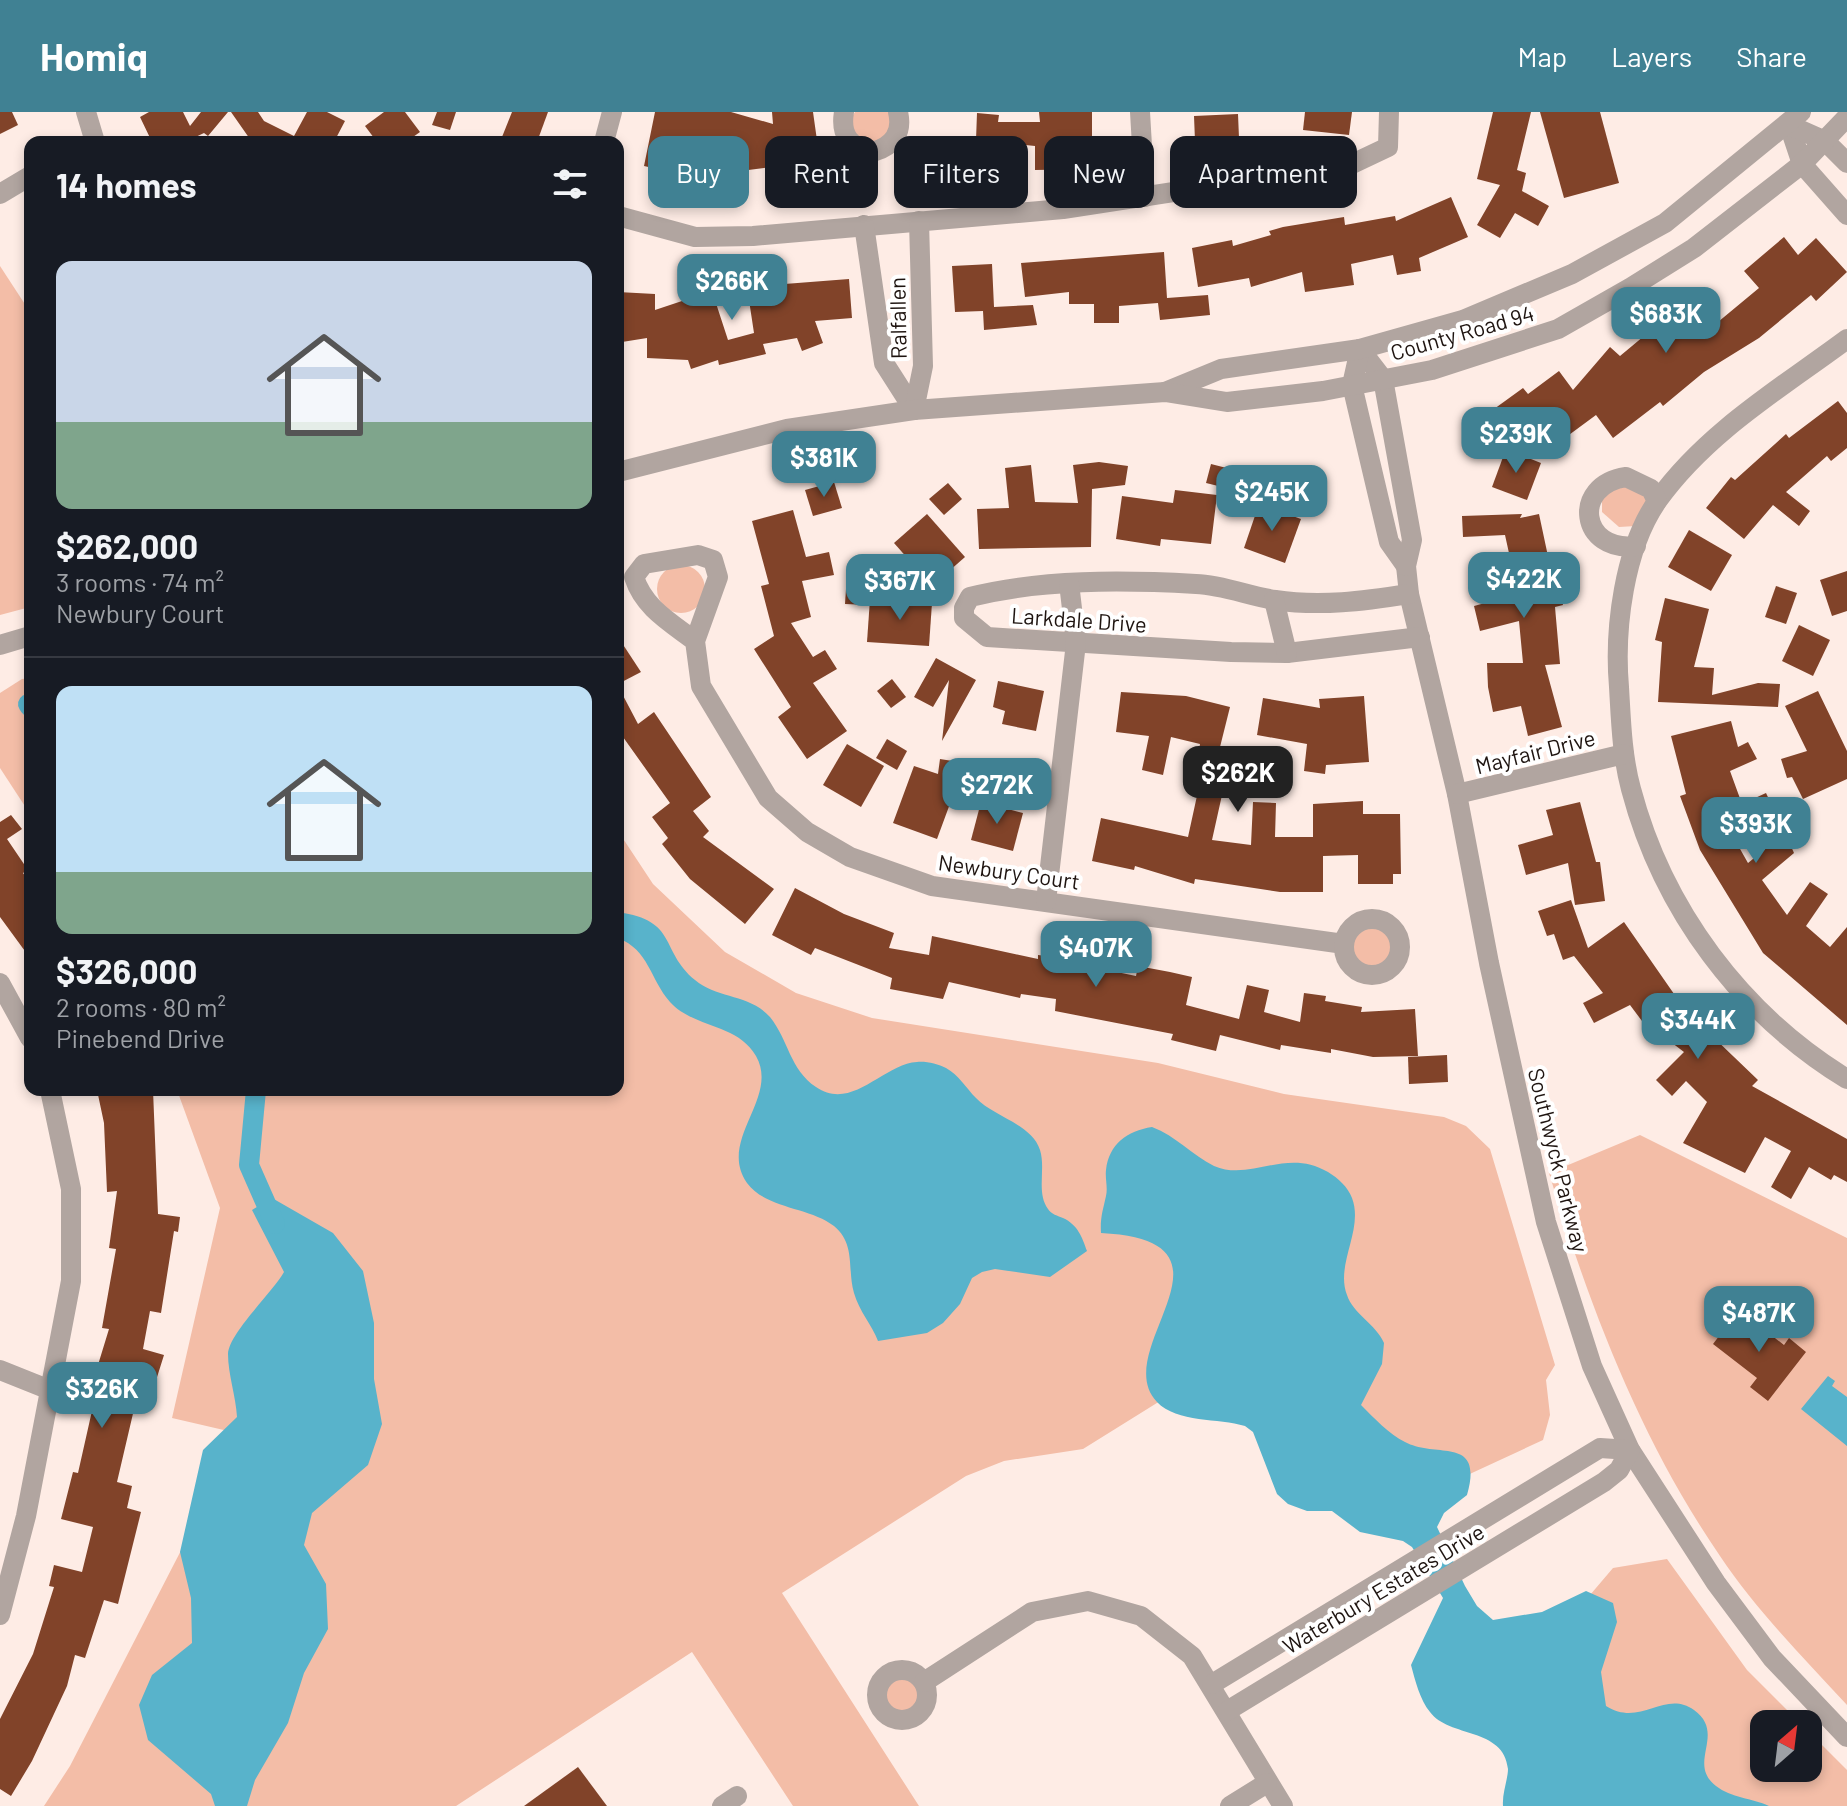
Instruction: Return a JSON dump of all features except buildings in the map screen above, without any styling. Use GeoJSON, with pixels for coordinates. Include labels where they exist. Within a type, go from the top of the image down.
{"type":"FeatureCollection","features":[{"type":"Feature","properties":{"kind":"street"},"geometry":{"type":"LineString","coordinates":[[86,112],[91,136]]}},
{"type":"Feature","properties":{"kind":"street"},"geometry":{"type":"LineString","coordinates":[[606,136],[612,112]]}},
{"type":"Feature","properties":{"kind":"street"},"geometry":{"type":"LineString","coordinates":[[844,112],[844,135],[851,144],[873,152],[893,142],[899,132],[898,112]]}},
{"type":"Feature","properties":{"kind":"street"},"geometry":{"type":"LineString","coordinates":[[1140,112],[1141,136]]}},
{"type":"Feature","properties":{"kind":"street"},"geometry":{"type":"LineString","coordinates":[[1154,196],[1350,165],[1388,147],[1389,112]]}},
{"type":"Feature","properties":{"kind":"street","name":"County Road 94"},"geometry":{"type":"LineString","coordinates":[[624,470],[787,429],[914,410],[1165,392],[1227,402],[1352,385],[1473,358],[1558,329],[1694,248],[1802,164],[1847,117]]}},
{"type":"Feature","properties":{"kind":"street"},"geometry":{"type":"LineString","coordinates":[[1795,118],[1847,163]]}},
{"type":"Feature","properties":{"kind":"street"},"geometry":{"type":"LineString","coordinates":[[1795,118],[1802,164],[1847,215]]}},
{"type":"Feature","properties":{"kind":"street","name":"County Road 94"},"geometry":{"type":"LineString","coordinates":[[1165,392],[1221,369],[1360,349],[1463,320],[1572,274],[1665,223],[1795,118]]}},
{"type":"Feature","properties":{"kind":"street"},"geometry":{"type":"LineString","coordinates":[[0,194],[24,180]]}},
{"type":"Feature","properties":{"kind":"street"},"geometry":{"type":"LineString","coordinates":[[624,218],[695,237],[1070,208]]}},
{"type":"Feature","properties":{"kind":"street","name":"Ralfallen"},"geometry":{"type":"LineString","coordinates":[[914,410],[923,366],[919,221]]}},
{"type":"Feature","properties":{"kind":"street","name":"Ralfallen"},"geometry":{"type":"LineString","coordinates":[[864,225],[884,363],[914,410]]}},
{"type":"Feature","properties":{"kind":"street"},"geometry":{"type":"LineString","coordinates":[[1847,339],[1706,445],[1657,501],[1636,546],[1618,631],[1624,754],[1630,787],[1653,853],[1678,905],[1703,944],[1771,1022],[1847,1079]]}},
{"type":"Feature","properties":{"kind":"street","name":"Southwyck Parkway"},"geometry":{"type":"LineString","coordinates":[[1360,349],[1383,379],[1412,540],[1406,566],[1409,594],[1457,794],[1489,963],[1546,1222],[1592,1366],[1630,1450],[1748,1629],[1814,1706],[1847,1737]]}},
{"type":"Feature","properties":{"kind":"street","name":"Southwyck Parkway"},"geometry":{"type":"LineString","coordinates":[[1360,349],[1352,385],[1389,542],[1406,566]]}},
{"type":"Feature","properties":{"kind":"street"},"geometry":{"type":"LineString","coordinates":[[1636,546],[1608,544],[1598,536],[1589,510],[1592,497],[1600,486],[1626,477],[1651,489],[1657,501]]}},
{"type":"Feature","properties":{"kind":"street","name":"Newbury Court"},"geometry":{"type":"LineString","coordinates":[[695,641],[652,609],[640,595],[634,577],[644,564],[698,555],[713,560],[718,577],[695,641],[701,686],[768,798],[807,832],[850,857],[932,886],[1344,944]]}},
{"type":"Feature","properties":{"kind":"street"},"geometry":{"type":"LineString","coordinates":[[1046,901],[1076,643],[1069,583]]}},
{"type":"Feature","properties":{"kind":"street","name":"Larkdale Drive"},"geometry":{"type":"LineString","coordinates":[[1409,594],[1324,605],[1274,600],[1200,584],[1069,583],[970,597],[964,608],[964,618],[987,637],[1287,653],[1420,637]]}},
{"type":"Feature","properties":{"kind":"street"},"geometry":{"type":"LineString","coordinates":[[1274,600],[1287,653]]}},
{"type":"Feature","properties":{"kind":"street"},"geometry":{"type":"LineString","coordinates":[[0,645],[24,638]]}},
{"type":"Feature","properties":{"kind":"street","name":"Mayfair Drive"},"geometry":{"type":"LineString","coordinates":[[1457,794],[1624,754]]}},
{"type":"Feature","properties":{"kind":"street"},"geometry":{"type":"LineString","coordinates":[[0,983],[24,1027]]}},
{"type":"Feature","properties":{"kind":"street"},"geometry":{"type":"LineString","coordinates":[[0,1615],[26,1516],[71,1281],[71,1189],[61,1128],[52,1096]]}},
{"type":"Feature","properties":{"kind":"street"},"geometry":{"type":"LineString","coordinates":[[0,1370],[50,1390]]}},
{"type":"Feature","properties":{"kind":"street","name":"Waterbury Estates Drive"},"geometry":{"type":"LineString","coordinates":[[1212,1684],[1600,1448],[1630,1450],[1619,1470],[1564,1507],[1227,1711]]}},
{"type":"Feature","properties":{"kind":"street"},"geometry":{"type":"LineString","coordinates":[[1546,1482],[1564,1507]]}},
{"type":"Feature","properties":{"kind":"street"},"geometry":{"type":"LineString","coordinates":[[924,1682],[1032,1612],[1088,1601],[1141,1616],[1192,1656],[1212,1684],[1283,1806]]}},
{"type":"Feature","properties":{"kind":"street"},"geometry":{"type":"LineString","coordinates":[[1230,1806],[1267,1783]]}},
{"type":"Feature","properties":{"kind":"shaded area"},"geometry":{"type":"Polygon","coordinates":[[[855,112],[893,112],[896,136],[878,142],[878,136],[856,136],[850,120],[855,112]]]}},
{"type":"Feature","properties":{"kind":"shaded area"},"geometry":{"type":"Polygon","coordinates":[[[0,266],[24,303],[24,609],[0,615],[0,266]]]}},
{"type":"Feature","properties":{"kind":"shaded area"},"geometry":{"type":"Polygon","coordinates":[[[1617,480],[1649,497],[1636,526],[1619,527],[1602,512],[1602,496],[1617,480]]]}},
{"type":"Feature","properties":{"kind":"shaded area"},"geometry":{"type":"Polygon","coordinates":[[[681,565],[698,572],[705,589],[698,606],[681,613],[664,606],[657,589],[664,572],[681,565]]]}},
{"type":"Feature","properties":{"kind":"shaded area"},"geometry":{"type":"Polygon","coordinates":[[[22,679],[24,805],[0,768],[0,693],[22,679]]]}},
{"type":"Feature","properties":{"kind":"shaded area"},"geometry":{"type":"Polygon","coordinates":[[[624,840],[653,884],[725,952],[796,993],[872,1018],[1158,1063],[1284,1094],[1444,1117],[1466,1126],[1490,1149],[1555,1365],[1546,1380],[1550,1415],[1543,1440],[1407,1503],[1234,1355],[1083,1449],[1004,1461],[966,1476],[782,1593],[919,1806],[793,1806],[692,1652],[456,1806],[44,1806],[70,1766],[241,1434],[172,1418],[220,1208],[179,1096],[624,1096],[624,840]]]}},
{"type":"Feature","properties":{"kind":"shaded area"},"geometry":{"type":"Polygon","coordinates":[[[1375,923],[1392,930],[1399,947],[1392,964],[1375,971],[1358,964],[1351,947],[1358,930],[1375,923]]]}},
{"type":"Feature","properties":{"kind":"shaded area"},"geometry":{"type":"Polygon","coordinates":[[[1640,1135],[1847,1238],[1847,1705],[1780,1633],[1720,1556],[1665,1466],[1600,1323],[1549,1173],[1640,1135]]]}},
{"type":"Feature","properties":{"kind":"shaded area"},"geometry":{"type":"Polygon","coordinates":[[[1667,1559],[1747,1670],[1787,1710],[1750,1710],[1750,1782],[1822,1782],[1822,1745],[1847,1770],[1847,1806],[1630,1806],[1527,1669],[1613,1568],[1667,1559]]]}},
{"type":"Feature","properties":{"kind":"shaded area"},"geometry":{"type":"Polygon","coordinates":[[[902,1669],[919,1676],[926,1693],[919,1710],[902,1717],[885,1710],[878,1693],[885,1676],[902,1669]]]}},
{"type":"Feature","properties":{"kind":"water"},"geometry":{"type":"Polygon","coordinates":[[[624,913],[651,922],[695,980],[713,991],[753,1004],[770,1017],[800,1072],[816,1087],[829,1093],[855,1091],[892,1070],[917,1062],[936,1064],[951,1071],[984,1105],[1021,1127],[1036,1141],[1042,1157],[1044,1203],[1051,1212],[1076,1228],[1087,1251],[1050,1277],[995,1269],[982,1272],[972,1278],[960,1304],[943,1323],[927,1333],[878,1341],[856,1300],[848,1249],[841,1233],[824,1220],[755,1192],[740,1167],[739,1151],[743,1135],[760,1088],[761,1072],[756,1056],[738,1037],[690,1017],[670,1002],[643,957],[624,941],[624,913]]]}},
{"type":"Feature","properties":{"kind":"water"},"geometry":{"type":"Polygon","coordinates":[[[1152,1127],[1214,1166],[1242,1170],[1298,1163],[1313,1165],[1342,1183],[1352,1198],[1355,1210],[1353,1235],[1344,1271],[1347,1295],[1384,1343],[1382,1364],[1361,1405],[1387,1430],[1405,1442],[1454,1452],[1463,1456],[1469,1464],[1471,1476],[1467,1495],[1444,1513],[1437,1527],[1477,1606],[1493,1620],[1542,1612],[1586,1591],[1613,1603],[1617,1622],[1601,1672],[1606,1706],[1630,1713],[1673,1704],[1694,1710],[1707,1729],[1705,1768],[1708,1777],[1728,1793],[1769,1806],[1503,1806],[1508,1769],[1497,1746],[1439,1720],[1426,1707],[1418,1690],[1411,1665],[1443,1598],[1412,1547],[1403,1541],[1360,1532],[1332,1511],[1307,1511],[1288,1504],[1277,1494],[1253,1432],[1245,1426],[1187,1417],[1165,1409],[1157,1402],[1147,1380],[1149,1355],[1168,1301],[1173,1276],[1168,1255],[1146,1240],[1101,1233],[1107,1193],[1106,1170],[1111,1153],[1127,1136],[1152,1127]]]}},
{"type":"Feature","properties":{"kind":"water"},"geometry":{"type":"Polygon","coordinates":[[[272,1198],[333,1233],[363,1271],[374,1323],[374,1379],[382,1424],[368,1465],[312,1513],[304,1545],[326,1584],[328,1629],[304,1673],[288,1723],[255,1780],[247,1806],[215,1806],[211,1794],[148,1740],[139,1705],[152,1675],[192,1643],[191,1598],[180,1552],[203,1450],[237,1417],[228,1362],[230,1345],[284,1272],[252,1210],[272,1198]]]}},
{"type":"Feature","properties":{"kind":"water"},"geometry":{"type":"Polygon","coordinates":[[[1828,1376],[1835,1381],[1832,1386],[1847,1397],[1847,1446],[1801,1409],[1828,1376]]]}},
{"type":"Feature","properties":{"kind":"waterway"},"geometry":{"type":"LineString","coordinates":[[255,1096],[249,1165],[275,1224]]}}]}
